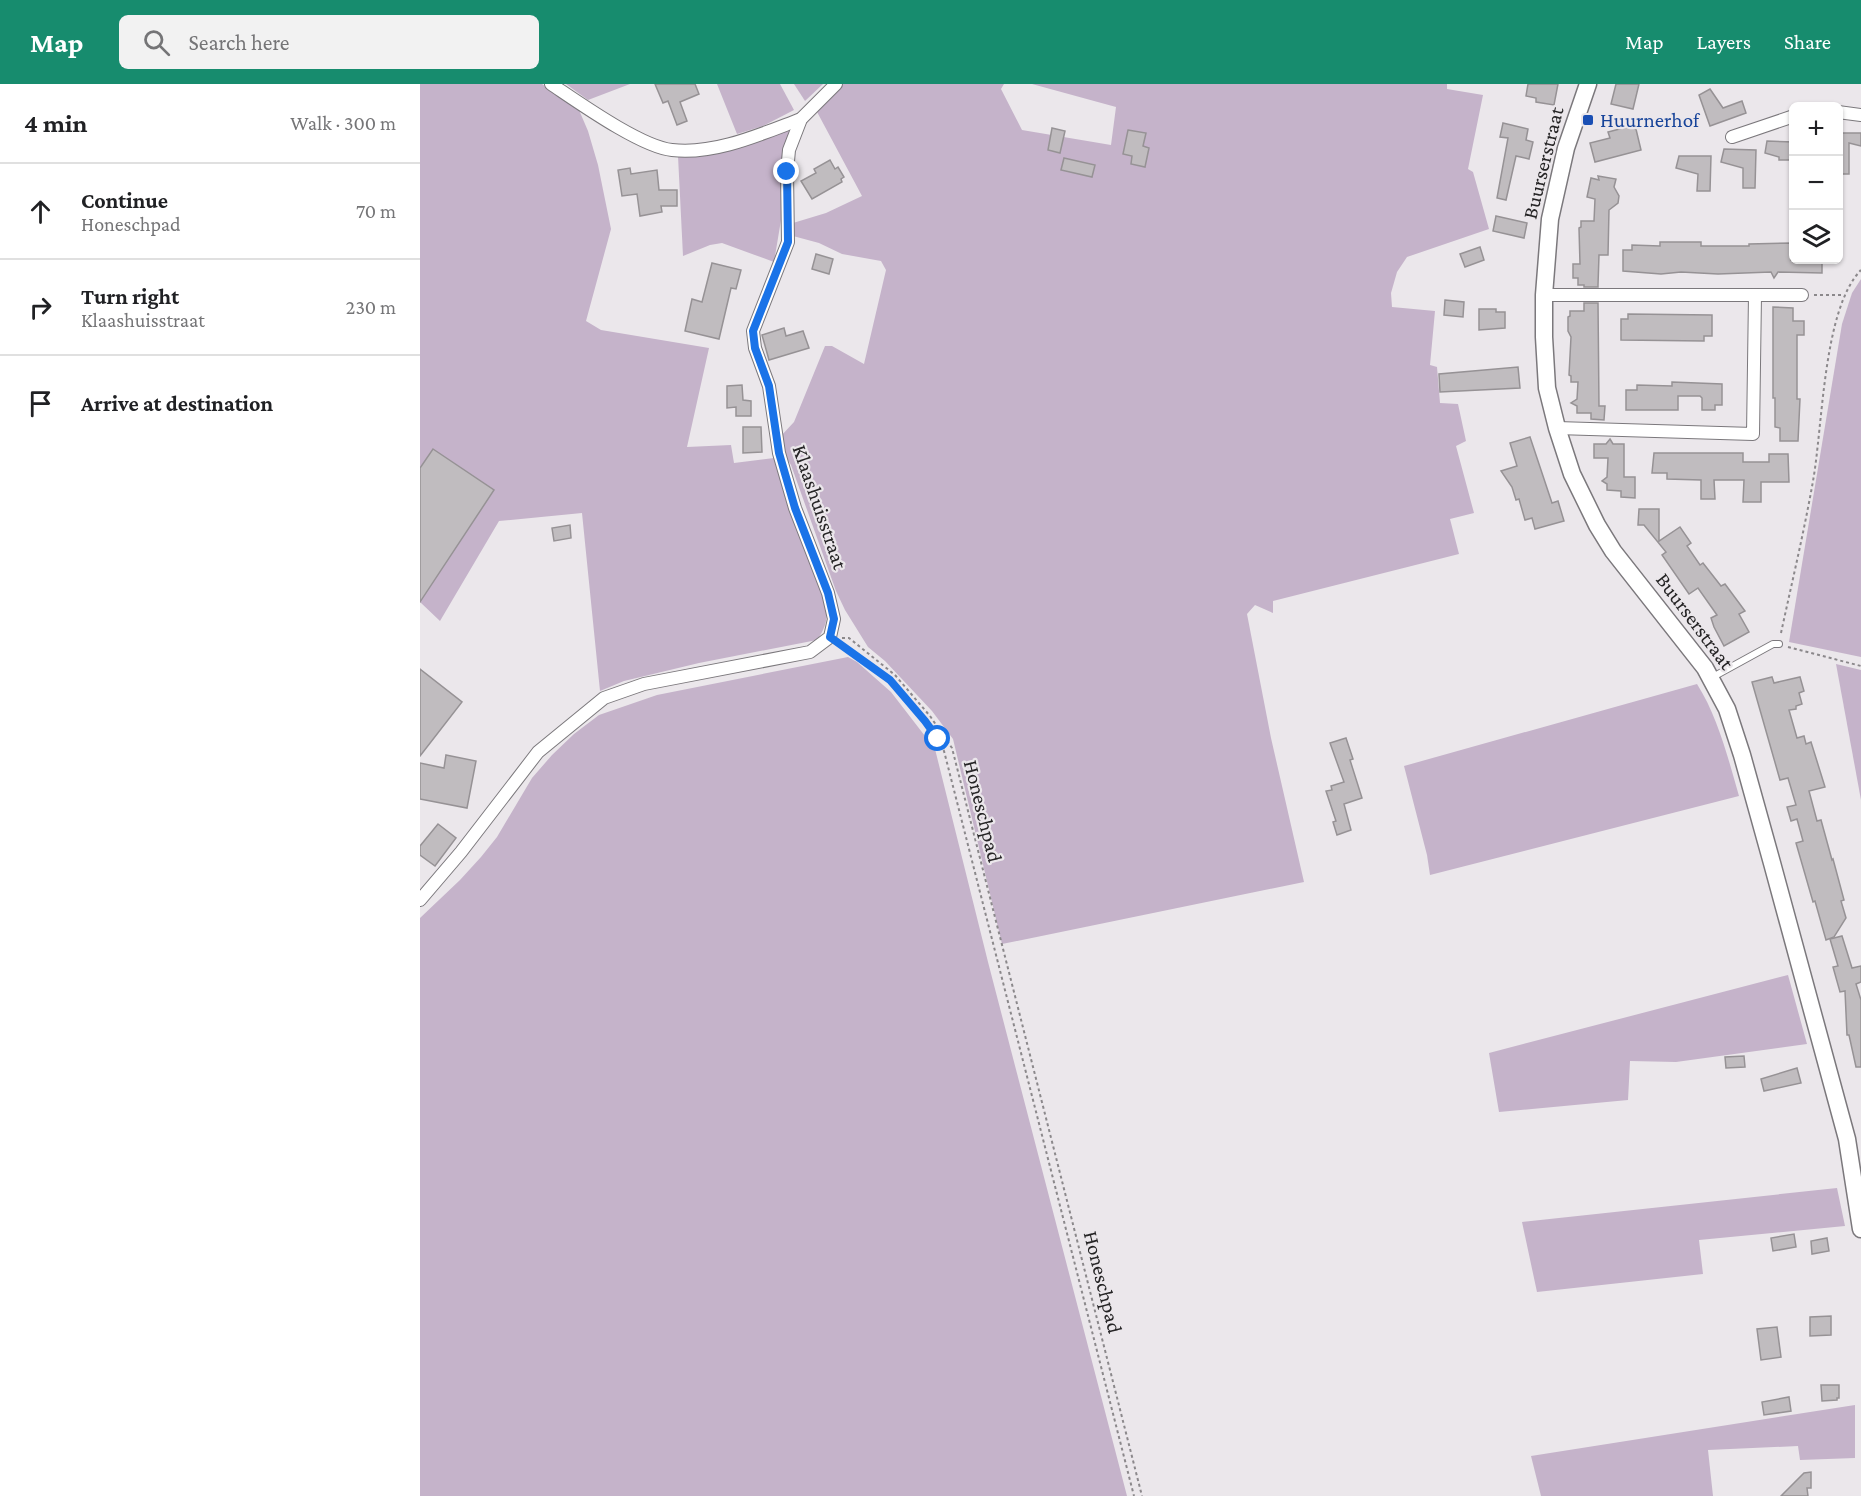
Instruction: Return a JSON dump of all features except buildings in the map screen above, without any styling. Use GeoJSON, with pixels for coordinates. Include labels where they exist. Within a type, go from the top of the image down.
{"type":"FeatureCollection","features":[{"type":"Feature","properties":{"kind":"main road","name":"Buurserstraat"},"geometry":{"type":"LineString","coordinates":[[1588,84],[1558,181],[1550,219],[1544,296],[1547,388],[1557,428],[1581,494],[1613,551],[1711,678],[1727,709],[1772,863],[1847,1139],[1861,1229]]}},
{"type":"Feature","properties":{"kind":"street"},"geometry":{"type":"LineString","coordinates":[[550,84],[635,136],[670,150],[691,151],[727,144],[801,119]]}},
{"type":"Feature","properties":{"kind":"street","name":"Klaashuisstraat"},"geometry":{"type":"LineString","coordinates":[[830,637],[834,619],[830,600],[795,508],[779,453],[769,386],[755,348],[753,331],[788,242],[789,150],[801,119],[836,84]]}},
{"type":"Feature","properties":{"kind":"street"},"geometry":{"type":"LineString","coordinates":[[1843,113],[1861,115]]}},
{"type":"Feature","properties":{"kind":"street"},"geometry":{"type":"LineString","coordinates":[[1732,137],[1789,118]]}},
{"type":"Feature","properties":{"kind":"street"},"geometry":{"type":"LineString","coordinates":[[1557,428],[1753,434],[1755,295]]}},
{"type":"Feature","properties":{"kind":"street"},"geometry":{"type":"LineString","coordinates":[[1544,296],[1802,295]]}},
{"type":"Feature","properties":{"kind":"street"},"geometry":{"type":"LineString","coordinates":[[420,900],[461,852],[538,752],[604,698],[644,684],[810,652],[830,637]]}},
{"type":"Feature","properties":{"kind":"lane"},"geometry":{"type":"LineString","coordinates":[[1711,678],[1773,644],[1779,644]]}},
{"type":"Feature","properties":{"kind":"path"},"geometry":{"type":"LineString","coordinates":[[1861,270],[1852,279],[1844,295],[1825,377],[1813,480],[1779,644],[1861,666]]}},
{"type":"Feature","properties":{"kind":"path"},"geometry":{"type":"LineString","coordinates":[[1802,295],[1844,295]]}},
{"type":"Feature","properties":{"kind":"path","name":"Honeschpad"},"geometry":{"type":"LineString","coordinates":[[830,637],[890,680],[925,721],[944,751],[1134,1496]]}},
{"type":"Feature","properties":{"kind":"path","name":"Honeschpad"},"geometry":{"type":"LineString","coordinates":[[830,637],[849,639],[895,675],[930,716],[952,748],[1142,1496]]}},
{"type":"Feature","properties":{"kind":"shaded area"},"geometry":{"type":"Polygon","coordinates":[[[420,84],[542,84],[579,110],[598,165],[611,229],[586,321],[601,330],[709,348],[687,447],[731,445],[734,463],[774,458],[826,600],[826,621],[817,640],[699,663],[624,681],[600,691],[582,513],[499,521],[440,621],[420,602],[420,84]]]}},
{"type":"Feature","properties":{"kind":"shaded area"},"geometry":{"type":"Polygon","coordinates":[[[566,84],[630,84],[588,100],[566,84]]]}},
{"type":"Feature","properties":{"kind":"shaded area"},"geometry":{"type":"Polygon","coordinates":[[[717,84],[780,84],[794,110],[763,126],[737,134],[717,84]]]}},
{"type":"Feature","properties":{"kind":"shaded area"},"geometry":{"type":"Polygon","coordinates":[[[794,84],[823,84],[805,101],[794,84]]]}},
{"type":"Feature","properties":{"kind":"shaded area"},"geometry":{"type":"Polygon","coordinates":[[[843,84],[1004,84],[1001,89],[1022,130],[1111,145],[1116,107],[1032,84],[1447,84],[1447,89],[1483,95],[1468,169],[1473,172],[1489,229],[1407,257],[1397,272],[1391,293],[1392,307],[1435,311],[1430,365],[1437,367],[1440,403],[1458,404],[1466,441],[1456,446],[1474,513],[1450,519],[1459,554],[1273,601],[1273,613],[1255,605],[1247,614],[1271,738],[1304,882],[1002,944],[953,739],[932,711],[885,661],[868,647],[845,610],[836,591],[791,465],[784,454],[780,437],[794,422],[825,346],[832,346],[864,364],[886,270],[881,261],[842,254],[819,243],[793,236],[793,223],[826,213],[862,196],[816,110],[843,84]]]}},
{"type":"Feature","properties":{"kind":"shaded area"},"geometry":{"type":"Polygon","coordinates":[[[790,127],[782,163],[781,220],[774,262],[722,243],[710,245],[683,256],[678,156],[711,151],[790,127]]]}},
{"type":"Feature","properties":{"kind":"shaded area"},"geometry":{"type":"Polygon","coordinates":[[[1861,279],[1861,657],[1789,642],[1842,324],[1852,293],[1861,279]]]}},
{"type":"Feature","properties":{"kind":"shaded area"},"geometry":{"type":"Polygon","coordinates":[[[848,657],[857,662],[891,692],[935,749],[1127,1496],[420,1496],[420,918],[481,857],[497,837],[532,778],[552,755],[599,715],[657,695],[848,657]]]}},
{"type":"Feature","properties":{"kind":"shaded area"},"geometry":{"type":"Polygon","coordinates":[[[1836,664],[1861,670],[1861,800],[1836,664]]]}},
{"type":"Feature","properties":{"kind":"shaded area"},"geometry":{"type":"Polygon","coordinates":[[[1697,684],[1717,724],[1739,796],[1430,875],[1404,766],[1697,684]]]}},
{"type":"Feature","properties":{"kind":"shaded area"},"geometry":{"type":"Polygon","coordinates":[[[1788,975],[1807,1044],[1676,1062],[1630,1061],[1628,1100],[1499,1112],[1489,1053],[1788,975]]]}},
{"type":"Feature","properties":{"kind":"shaded area"},"geometry":{"type":"Polygon","coordinates":[[[1837,1188],[1845,1226],[1699,1240],[1703,1274],[1537,1292],[1522,1222],[1837,1188]]]}},
{"type":"Feature","properties":{"kind":"shaded area"},"geometry":{"type":"Polygon","coordinates":[[[1855,1405],[1855,1458],[1800,1460],[1798,1446],[1708,1450],[1713,1496],[1541,1496],[1531,1456],[1855,1405]]]}},
{"type":"Feature","properties":{"kind":"place","name":"Huurnerhof"},"geometry":{"type":"Point","coordinates":[1588,120]}},
{"type":"Feature","properties":{"kind":"route"},"geometry":{"type":"LineString","coordinates":[[787,172],[788,242],[753,331],[755,348],[769,386],[779,453],[795,508],[832,607],[834,619],[830,637],[890,680],[938,739]]}}]}
